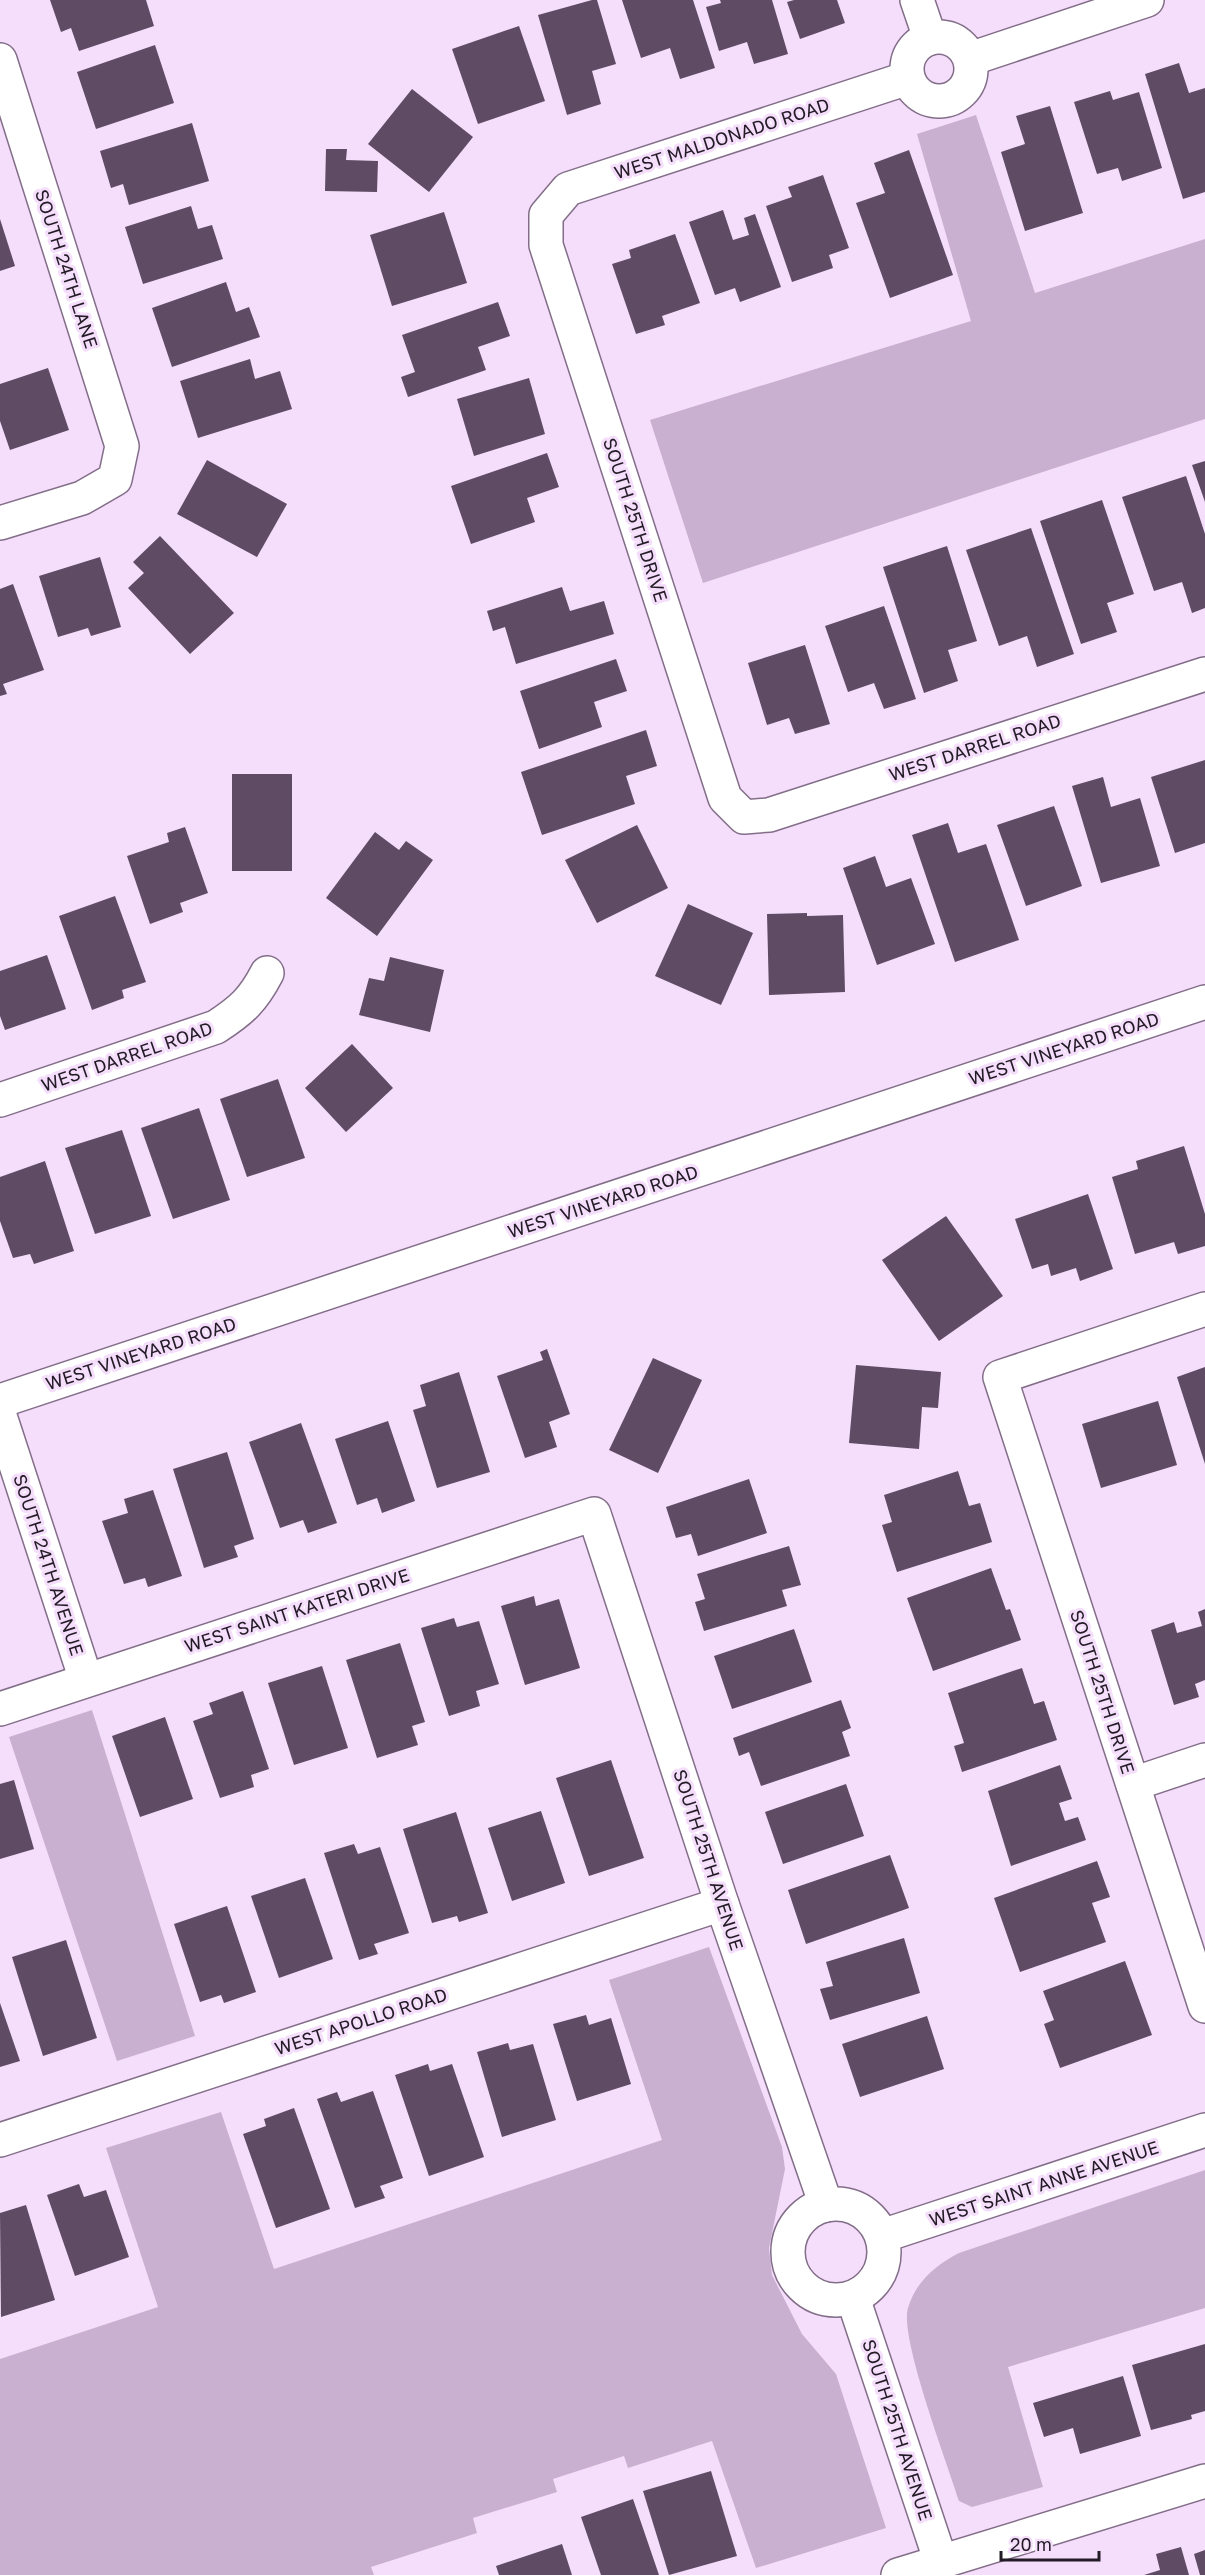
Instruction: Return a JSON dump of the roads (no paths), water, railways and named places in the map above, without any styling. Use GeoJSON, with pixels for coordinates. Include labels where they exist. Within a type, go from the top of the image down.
{"type":"FeatureCollection","features":[{"type":"Feature","properties":{"kind":"street"},"geometry":{"type":"LineString","coordinates":[[917,0],[930,38]]}},
{"type":"Feature","properties":{"kind":"street"},"geometry":{"type":"LineString","coordinates":[[970,59],[1147,0]]}},
{"type":"Feature","properties":{"kind":"street"},"geometry":{"type":"LineString","coordinates":[[930,38],[950,38],[963,46],[970,59],[971,73],[966,87],[948,100],[927,99],[915,91],[908,78],[906,64],[911,51],[922,41],[930,38]]}},
{"type":"Feature","properties":{"kind":"street","name":"SOUTH 24TH LANE"},"geometry":{"type":"LineString","coordinates":[[0,60],[5,96],[122,446],[115,479],[82,498],[0,523]]}},
{"type":"Feature","properties":{"kind":"street","name":"WEST MALDONADO ROAD"},"geometry":{"type":"LineString","coordinates":[[546,215],[568,189],[908,78]]}},
{"type":"Feature","properties":{"kind":"street","name":"SOUTH 25TH DRIVE"},"geometry":{"type":"LineString","coordinates":[[546,215],[546,245],[725,798],[744,817]]}},
{"type":"Feature","properties":{"kind":"street","name":"WEST DARREL ROAD"},"geometry":{"type":"LineString","coordinates":[[744,817],[769,815],[1205,674]]}},
{"type":"Feature","properties":{"kind":"street","name":"WEST DARREL ROAD"},"geometry":{"type":"LineString","coordinates":[[0,1100],[216,1027],[238,1013],[254,997],[267,972]]}},
{"type":"Feature","properties":{"kind":"street","name":"WEST VINEYARD ROAD"},"geometry":{"type":"LineString","coordinates":[[0,1401],[1205,1002]]}},
{"type":"Feature","properties":{"kind":"street","name":"SOUTH 25TH DRIVE"},"geometry":{"type":"LineString","coordinates":[[1205,1309],[1000,1377],[1205,2006]]}},
{"type":"Feature","properties":{"kind":"street","name":"SOUTH 24TH AVENUE"},"geometry":{"type":"LineString","coordinates":[[0,1416],[86,1680]]}},
{"type":"Feature","properties":{"kind":"street","name":"WEST SAINT KATERI DRIVE"},"geometry":{"type":"LineString","coordinates":[[0,1709],[594,1514]]}},
{"type":"Feature","properties":{"kind":"street","name":"SOUTH 25TH AVENUE"},"geometry":{"type":"LineString","coordinates":[[594,1514],[722,1904],[826,2205]]}},
{"type":"Feature","properties":{"kind":"street"},"geometry":{"type":"LineString","coordinates":[[1132,1784],[1205,1760]]}},
{"type":"Feature","properties":{"kind":"street","name":"WEST APOLLO ROAD"},"geometry":{"type":"LineString","coordinates":[[0,2140],[722,1904]]}},
{"type":"Feature","properties":{"kind":"street","name":"WEST SAINT ANNE AVENUE"},"geometry":{"type":"LineString","coordinates":[[882,2236],[1205,2130]]}},
{"type":"Feature","properties":{"kind":"street"},"geometry":{"type":"LineString","coordinates":[[839,2204],[857,2208],[873,2219],[882,2236],[885,2254],[881,2273],[869,2288],[853,2298],[834,2301],[816,2296],[800,2285],[790,2269],[788,2250],[792,2232],[803,2216],[826,2205],[839,2204]]}},
{"type":"Feature","properties":{"kind":"street","name":"SOUTH 25TH AVENUE"},"geometry":{"type":"LineString","coordinates":[[853,2298],[940,2562]]}},
{"type":"Feature","properties":{"kind":"street"},"geometry":{"type":"LineString","coordinates":[[898,2575],[1205,2481]]}}]}
